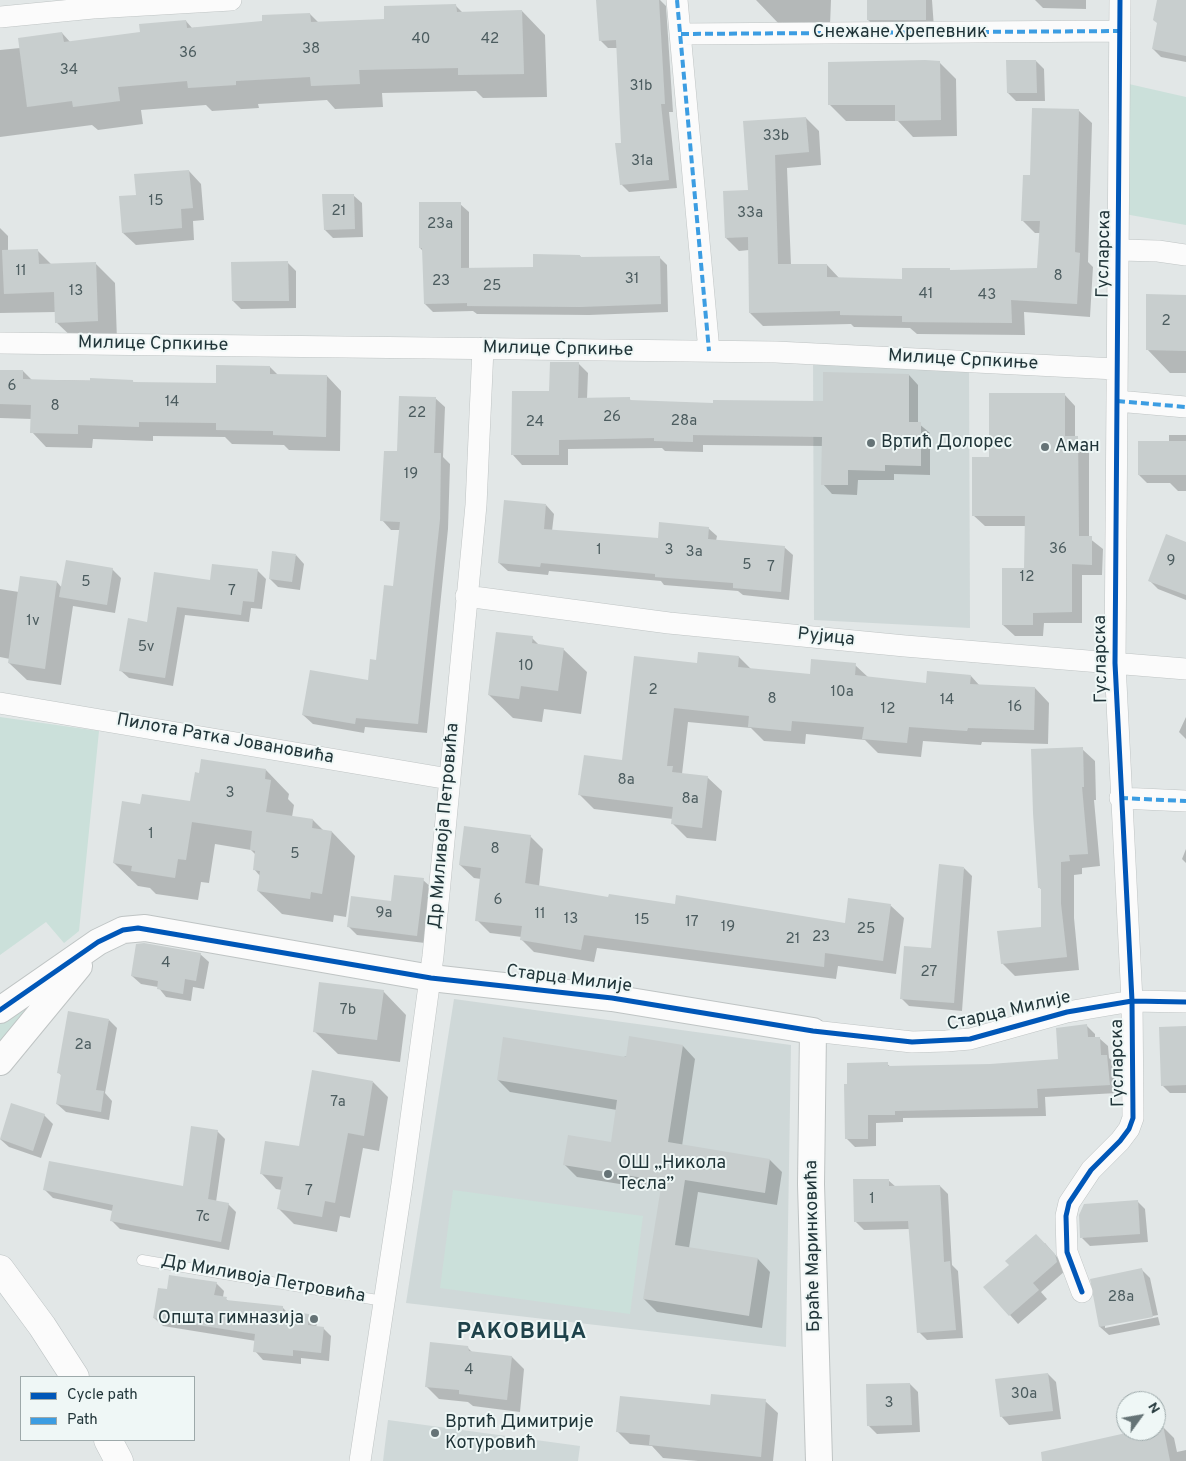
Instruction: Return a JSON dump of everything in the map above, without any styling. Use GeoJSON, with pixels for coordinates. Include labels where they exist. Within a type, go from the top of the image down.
{"type":"FeatureCollection","features":[{"type":"Feature","properties":{"kind":"main road"},"geometry":{"type":"LineString","coordinates":[[0,1268],[42,1326],[74,1376]]}},
{"type":"Feature","properties":{"kind":"main road"},"geometry":{"type":"LineString","coordinates":[[0,1305],[42,1326]]}},
{"type":"Feature","properties":{"kind":"main road"},"geometry":{"type":"LineString","coordinates":[[109,1441],[119,1461]]}},
{"type":"Feature","properties":{"kind":"street"},"geometry":{"type":"LineString","coordinates":[[0,17],[186,1],[231,0]]}},
{"type":"Feature","properties":{"kind":"street"},"geometry":{"type":"LineString","coordinates":[[677,0],[709,351]]}},
{"type":"Feature","properties":{"kind":"street","name":"Гусларска"},"geometry":{"type":"LineString","coordinates":[[1082,1292],[1067,1252],[1066,1216],[1069,1203],[1075,1190],[1091,1170],[1120,1141],[1129,1129],[1133,1118],[1132,1001],[1114,663],[1116,369],[1120,250],[1120,0]]}},
{"type":"Feature","properties":{"kind":"street","name":"Снежане Хрепевник"},"geometry":{"type":"LineString","coordinates":[[680,34],[1120,32]]}},
{"type":"Feature","properties":{"kind":"street"},"geometry":{"type":"LineString","coordinates":[[1120,250],[1158,251],[1186,255]]}},
{"type":"Feature","properties":{"kind":"street","name":"Милице Српкиње"},"geometry":{"type":"LineString","coordinates":[[0,343],[776,352],[1116,369]]}},
{"type":"Feature","properties":{"kind":"street","name":"Др Миливоја Петровића"},"geometry":{"type":"LineString","coordinates":[[360,1461],[431,978],[476,505],[483,348]]}},
{"type":"Feature","properties":{"kind":"street"},"geometry":{"type":"LineString","coordinates":[[1117,401],[1186,407]]}},
{"type":"Feature","properties":{"kind":"street","name":"Рујица"},"geometry":{"type":"LineString","coordinates":[[466,596],[669,623],[895,645],[1186,669]]}},
{"type":"Feature","properties":{"kind":"street","name":"Пилота Ратка Јовановића"},"geometry":{"type":"LineString","coordinates":[[0,703],[449,779]]}},
{"type":"Feature","properties":{"kind":"street"},"geometry":{"type":"LineString","coordinates":[[1120,798],[1186,801]]}},
{"type":"Feature","properties":{"kind":"street","name":"Старца Милије"},"geometry":{"type":"LineString","coordinates":[[0,1010],[98,942],[123,930],[145,928],[431,978],[612,998],[813,1031],[912,1042],[970,1039],[1067,1012],[1132,1001],[1186,1002]]}},
{"type":"Feature","properties":{"kind":"street","name":"Старца Милије"},"geometry":{"type":"LineString","coordinates":[[0,1062],[98,942]]}},
{"type":"Feature","properties":{"kind":"street","name":"Браће Маринковића"},"geometry":{"type":"LineString","coordinates":[[813,1031],[811,1184],[819,1461]]}},
{"type":"Feature","properties":{"kind":"lane","name":"Др Миливоја Петровића"},"geometry":{"type":"LineString","coordinates":[[142,1260],[383,1301]]}},
{"type":"Feature","properties":{"kind":"shaded area"},"geometry":{"type":"Polygon","coordinates":[[[813,354],[969,361],[970,628],[814,620],[813,354]]]}},
{"type":"Feature","properties":{"kind":"shaded area","name":"ОШ „Никола Тесла”"},"geometry":{"type":"Polygon","coordinates":[[[454,999],[791,1045],[786,1347],[406,1303],[454,999]]]}},
{"type":"Feature","properties":{"kind":"shaded area","name":"Вртић Димитрије Котуровић"},"geometry":{"type":"Polygon","coordinates":[[[388,1420],[580,1446],[578,1461],[383,1461],[388,1420]]]}},
{"type":"Feature","properties":{"kind":"green space"},"geometry":{"type":"Polygon","coordinates":[[[1120,82],[1186,97],[1186,225],[1119,213],[1120,82]]]}},
{"type":"Feature","properties":{"kind":"green space"},"geometry":{"type":"Polygon","coordinates":[[[0,717],[99,731],[79,931],[64,943],[46,922],[0,955],[0,717]]]}},
{"type":"Feature","properties":{"kind":"green space"},"geometry":{"type":"Polygon","coordinates":[[[29,1001],[33,1007],[0,1047],[0,1022],[29,1001]]]}},
{"type":"Feature","properties":{"kind":"green space"},"geometry":{"type":"Polygon","coordinates":[[[453,1190],[643,1216],[630,1314],[440,1288],[453,1190]]]}},
{"type":"Feature","properties":{"kind":"building"},"geometry":{"type":"Polygon","coordinates":[[[596,0],[659,0],[665,104],[661,104],[669,180],[620,185],[615,143],[621,143],[616,40],[599,41],[596,0]]]}},
{"type":"Feature","properties":{"kind":"building"},"geometry":{"type":"Polygon","coordinates":[[[867,0],[926,0],[926,20],[867,20],[867,0]]]}},
{"type":"Feature","properties":{"kind":"building"},"geometry":{"type":"Polygon","coordinates":[[[1157,0],[1186,0],[1186,56],[1152,49],[1157,23],[1153,20],[1157,0]]]}},
{"type":"Feature","properties":{"kind":"building"},"geometry":{"type":"Polygon","coordinates":[[[456,4],[457,12],[522,10],[524,74],[458,75],[458,68],[359,70],[360,84],[311,86],[310,77],[236,81],[236,85],[188,88],[187,81],[118,87],[120,101],[73,107],[72,101],[27,107],[18,38],[62,32],[64,42],[140,32],[139,24],[186,20],[187,28],[262,21],[262,15],[310,13],[311,22],[384,19],[384,6],[456,4]]]}},
{"type":"Feature","properties":{"kind":"building"},"geometry":{"type":"Polygon","coordinates":[[[1006,60],[1036,60],[1037,93],[1007,93],[1006,60]]]}},
{"type":"Feature","properties":{"kind":"building"},"geometry":{"type":"Polygon","coordinates":[[[940,61],[941,120],[895,121],[895,105],[828,105],[828,62],[940,61]]]}},
{"type":"Feature","properties":{"kind":"building"},"geometry":{"type":"Polygon","coordinates":[[[1032,108],[1079,109],[1075,252],[1080,253],[1077,304],[1011,300],[1012,323],[902,322],[902,316],[840,315],[840,311],[749,313],[748,237],[725,238],[723,191],[748,190],[743,121],[806,117],[809,152],[775,155],[778,264],[827,264],[827,277],[902,279],[902,268],[950,268],[950,270],[1037,268],[1040,221],[1021,221],[1023,175],[1030,175],[1032,108]]]}},
{"type":"Feature","properties":{"kind":"building"},"geometry":{"type":"Polygon","coordinates":[[[189,170],[193,208],[181,209],[182,228],[122,233],[119,196],[136,195],[134,174],[189,170]]]}},
{"type":"Feature","properties":{"kind":"building"},"geometry":{"type":"Polygon","coordinates":[[[322,194],[354,194],[355,229],[324,230],[322,194]]]}},
{"type":"Feature","properties":{"kind":"building"},"geometry":{"type":"Polygon","coordinates":[[[419,202],[461,202],[461,268],[533,267],[533,254],[580,255],[580,257],[660,256],[661,304],[580,307],[467,306],[467,303],[424,304],[422,248],[419,248],[419,202]]]}},
{"type":"Feature","properties":{"kind":"building"},"geometry":{"type":"Polygon","coordinates":[[[38,249],[39,264],[96,262],[98,321],[55,323],[54,292],[4,294],[2,250],[38,249]]]}},
{"type":"Feature","properties":{"kind":"building"},"geometry":{"type":"Polygon","coordinates":[[[288,261],[289,301],[232,301],[231,262],[288,261]]]}},
{"type":"Feature","properties":{"kind":"building"},"geometry":{"type":"Polygon","coordinates":[[[1146,294],[1186,295],[1186,351],[1146,350],[1146,294]]]}},
{"type":"Feature","properties":{"kind":"building"},"geometry":{"type":"Polygon","coordinates":[[[550,362],[579,362],[578,398],[630,397],[630,400],[713,403],[713,400],[823,401],[823,372],[909,374],[909,422],[921,422],[921,466],[885,465],[885,471],[848,470],[848,485],[821,485],[822,437],[693,435],[693,442],[654,441],[654,438],[559,440],[559,455],[511,455],[512,391],[549,391],[550,362]]]}},
{"type":"Feature","properties":{"kind":"building"},"geometry":{"type":"Polygon","coordinates":[[[216,365],[270,366],[270,374],[327,375],[326,437],[273,435],[273,431],[216,430],[216,423],[139,422],[139,427],[78,425],[78,434],[30,433],[31,405],[0,404],[0,370],[23,370],[23,379],[90,381],[90,378],[133,380],[133,382],[216,383],[216,365]]]}},
{"type":"Feature","properties":{"kind":"building"},"geometry":{"type":"Polygon","coordinates":[[[989,393],[1065,393],[1065,436],[1078,436],[1079,536],[1092,536],[1092,565],[1072,564],[1072,612],[1033,613],[1033,625],[1002,625],[1002,568],[1024,568],[1025,516],[972,516],[972,457],[989,457],[989,393]]]}},
{"type":"Feature","properties":{"kind":"building"},"geometry":{"type":"Polygon","coordinates":[[[399,396],[436,397],[434,453],[441,453],[440,519],[418,724],[356,718],[355,724],[302,715],[310,670],[368,680],[370,659],[376,660],[384,585],[393,586],[400,522],[380,521],[384,451],[397,451],[399,396]]]}},
{"type":"Feature","properties":{"kind":"building"},"geometry":{"type":"Polygon","coordinates":[[[1138,441],[1186,441],[1186,475],[1138,475],[1138,441]]]}},
{"type":"Feature","properties":{"kind":"building"},"geometry":{"type":"Polygon","coordinates":[[[504,500],[546,504],[544,529],[658,538],[659,522],[709,527],[708,539],[785,546],[781,592],[733,588],[733,583],[655,577],[655,574],[541,563],[540,567],[498,563],[504,500]]]}},
{"type":"Feature","properties":{"kind":"building"},"geometry":{"type":"Polygon","coordinates":[[[1166,534],[1186,542],[1186,595],[1148,581],[1166,534]]]}},
{"type":"Feature","properties":{"kind":"building"},"geometry":{"type":"Polygon","coordinates":[[[272,551],[296,554],[292,582],[269,579],[272,551]]]}},
{"type":"Feature","properties":{"kind":"building"},"geometry":{"type":"Polygon","coordinates":[[[66,560],[113,568],[107,605],[59,597],[66,560]]]}},
{"type":"Feature","properties":{"kind":"building"},"geometry":{"type":"Polygon","coordinates":[[[212,564],[258,569],[254,602],[243,601],[241,615],[177,607],[165,678],[119,671],[128,618],[147,622],[154,572],[210,580],[212,564]]]}},
{"type":"Feature","properties":{"kind":"building"},"geometry":{"type":"Polygon","coordinates":[[[20,576],[57,581],[45,669],[8,663],[20,576]]]}},
{"type":"Feature","properties":{"kind":"building"},"geometry":{"type":"Polygon","coordinates":[[[496,632],[533,636],[532,643],[564,648],[558,691],[521,686],[519,699],[488,695],[496,632]]]}},
{"type":"Feature","properties":{"kind":"building"},"geometry":{"type":"Polygon","coordinates":[[[698,652],[739,656],[738,667],[810,674],[811,659],[856,663],[855,675],[926,683],[927,671],[971,675],[970,684],[1035,687],[1034,730],[968,728],[967,731],[909,727],[907,743],[862,739],[864,727],[792,721],[791,731],[748,727],[749,716],[674,708],[667,766],[673,766],[672,772],[708,776],[702,828],[671,824],[673,807],[578,795],[584,755],[622,760],[634,656],[697,663],[698,652]]]}},
{"type":"Feature","properties":{"kind":"building"},"geometry":{"type":"Polygon","coordinates":[[[1083,747],[1084,787],[1082,787],[1088,854],[1069,855],[1070,861],[1061,862],[1061,904],[1067,957],[1001,964],[997,931],[1041,927],[1041,888],[1038,888],[1031,749],[1083,747]]]}},
{"type":"Feature","properties":{"kind":"building"},"geometry":{"type":"Polygon","coordinates":[[[201,759],[266,769],[265,779],[271,780],[266,812],[313,819],[312,828],[332,831],[322,894],[311,892],[310,899],[257,891],[260,871],[253,870],[255,851],[250,850],[252,831],[192,822],[186,860],[178,859],[175,878],[131,871],[132,866],[113,863],[122,801],[140,804],[142,794],[190,801],[195,772],[199,773],[201,759]]]}},
{"type":"Feature","properties":{"kind":"building"},"geometry":{"type":"Polygon","coordinates":[[[464,826],[531,835],[525,883],[608,897],[609,894],[675,904],[676,895],[845,923],[848,898],[891,904],[883,961],[825,953],[824,967],[584,935],[581,950],[520,940],[522,926],[475,921],[481,868],[459,865],[464,826]]]}},
{"type":"Feature","properties":{"kind":"building"},"geometry":{"type":"Polygon","coordinates":[[[939,864],[964,867],[954,1003],[900,999],[904,946],[931,948],[939,864]]]}},
{"type":"Feature","properties":{"kind":"building"},"geometry":{"type":"Polygon","coordinates":[[[394,875],[424,878],[417,936],[347,927],[351,896],[391,901],[394,875]]]}},
{"type":"Feature","properties":{"kind":"building"},"geometry":{"type":"Polygon","coordinates":[[[144,943],[201,953],[196,981],[185,979],[183,994],[157,989],[158,981],[131,976],[136,944],[144,943]]]}},
{"type":"Feature","properties":{"kind":"building"},"geometry":{"type":"Polygon","coordinates":[[[319,982],[384,990],[377,1040],[313,1032],[319,982]]]}},
{"type":"Feature","properties":{"kind":"building"},"geometry":{"type":"Polygon","coordinates":[[[68,1011],[109,1019],[96,1090],[104,1091],[101,1112],[56,1104],[61,1074],[57,1073],[68,1011]]]}},
{"type":"Feature","properties":{"kind":"building"},"geometry":{"type":"Polygon","coordinates":[[[1087,1024],[1088,1037],[1100,1037],[1101,1055],[1107,1055],[1110,1085],[1037,1089],[1038,1108],[895,1111],[895,1115],[868,1115],[868,1139],[845,1139],[844,1084],[847,1084],[847,1063],[888,1062],[888,1066],[990,1064],[1058,1059],[1056,1028],[1087,1024]]]}},
{"type":"Feature","properties":{"kind":"building"},"geometry":{"type":"Polygon","coordinates":[[[1186,1026],[1186,1085],[1161,1086],[1159,1027],[1186,1026]]]}},
{"type":"Feature","properties":{"kind":"building"},"geometry":{"type":"Polygon","coordinates":[[[629,1036],[683,1045],[668,1142],[770,1159],[765,1193],[685,1180],[675,1245],[758,1258],[749,1316],[643,1299],[662,1181],[563,1165],[568,1135],[611,1142],[617,1100],[497,1080],[503,1037],[626,1057],[629,1036]]]}},
{"type":"Feature","properties":{"kind":"building"},"geometry":{"type":"Polygon","coordinates":[[[312,1070],[373,1081],[364,1136],[348,1133],[335,1203],[325,1201],[322,1217],[277,1209],[283,1177],[260,1174],[265,1141],[299,1146],[312,1070]]]}},
{"type":"Feature","properties":{"kind":"building"},"geometry":{"type":"Polygon","coordinates":[[[11,1103],[45,1114],[33,1151],[0,1139],[11,1103]]]}},
{"type":"Feature","properties":{"kind":"building"},"geometry":{"type":"Polygon","coordinates":[[[191,1126],[218,1130],[208,1199],[229,1203],[221,1242],[110,1221],[113,1205],[43,1190],[49,1161],[183,1186],[191,1126]]]}},
{"type":"Feature","properties":{"kind":"building"},"geometry":{"type":"Polygon","coordinates":[[[853,1179],[889,1179],[889,1186],[940,1185],[944,1262],[950,1261],[956,1330],[917,1333],[908,1221],[854,1222],[853,1179]]]}},
{"type":"Feature","properties":{"kind":"building"},"geometry":{"type":"Polygon","coordinates":[[[1138,1200],[1140,1234],[1080,1238],[1079,1215],[1084,1204],[1138,1200]]]}},
{"type":"Feature","properties":{"kind":"building"},"geometry":{"type":"Polygon","coordinates":[[[1036,1234],[1055,1254],[1057,1262],[1033,1283],[1039,1290],[1009,1316],[983,1287],[1009,1265],[1005,1261],[1036,1234]]]}},
{"type":"Feature","properties":{"kind":"building"},"geometry":{"type":"Polygon","coordinates":[[[1142,1268],[1153,1317],[1099,1327],[1090,1279],[1142,1268]]]}},
{"type":"Feature","properties":{"kind":"building"},"geometry":{"type":"Polygon","coordinates":[[[169,1275],[217,1282],[214,1295],[227,1297],[226,1300],[283,1306],[283,1311],[309,1314],[308,1325],[324,1327],[321,1353],[293,1350],[293,1356],[253,1352],[255,1334],[153,1318],[158,1288],[167,1289],[169,1275]]]}},
{"type":"Feature","properties":{"kind":"building"},"geometry":{"type":"Polygon","coordinates":[[[430,1342],[468,1346],[469,1351],[512,1356],[507,1400],[459,1394],[459,1390],[425,1387],[430,1342]]]}},
{"type":"Feature","properties":{"kind":"building"},"geometry":{"type":"Polygon","coordinates":[[[1048,1373],[1053,1411],[1000,1417],[995,1379],[1048,1373]]]}},
{"type":"Feature","properties":{"kind":"building"},"geometry":{"type":"Polygon","coordinates":[[[910,1383],[912,1425],[867,1426],[866,1384],[910,1383]]]}},
{"type":"Feature","properties":{"kind":"building"},"geometry":{"type":"Polygon","coordinates":[[[711,1394],[766,1399],[761,1457],[649,1445],[650,1435],[616,1432],[620,1396],[710,1405],[711,1394]]]}},
{"type":"Feature","properties":{"kind":"building"},"geometry":{"type":"Polygon","coordinates":[[[1116,1435],[1116,1441],[1166,1440],[1170,1461],[1042,1461],[1041,1452],[1116,1435]]]}},
{"type":"Feature","properties":{"kind":"marked path"},"geometry":{"type":"LineString","coordinates":[[677,0],[709,351]]}},
{"type":"Feature","properties":{"kind":"marked path"},"geometry":{"type":"LineString","coordinates":[[681,34],[1120,31]]}},
{"type":"Feature","properties":{"kind":"marked path"},"geometry":{"type":"LineString","coordinates":[[1117,401],[1186,407]]}},
{"type":"Feature","properties":{"kind":"marked path"},"geometry":{"type":"LineString","coordinates":[[1120,798],[1186,801]]}},
{"type":"Feature","properties":{"kind":"cycle path"},"geometry":{"type":"LineString","coordinates":[[1082,1292],[1067,1252],[1066,1216],[1069,1203],[1091,1170],[1120,1141],[1129,1129],[1133,1118],[1132,1001],[1115,663],[1120,0]]}},
{"type":"Feature","properties":{"kind":"cycle path"},"geometry":{"type":"LineString","coordinates":[[0,1010],[98,942],[123,930],[138,928],[431,978],[612,998],[813,1031],[912,1042],[970,1039],[1067,1012],[1132,1001],[1186,1002]]}},
{"type":"Feature","properties":{"kind":"place","name":"Вртић Долорес"},"geometry":{"type":"Point","coordinates":[871,443]}},
{"type":"Feature","properties":{"kind":"place","name":"Аман"},"geometry":{"type":"Point","coordinates":[1045,447]}},
{"type":"Feature","properties":{"kind":"place","name":"ОШ „Никола Тесла”"},"geometry":{"type":"Point","coordinates":[608,1174]}},
{"type":"Feature","properties":{"kind":"place","name":"Општа гимназија"},"geometry":{"type":"Point","coordinates":[314,1319]}},
{"type":"Feature","properties":{"kind":"place","name":"Вртић Димитрије Котуровић"},"geometry":{"type":"Point","coordinates":[435,1433]}},
{"type":"Feature","properties":{"kind":"district","name":"РАКОВИЦА"},"geometry":{"type":"Point","coordinates":[522,1334]}}]}
